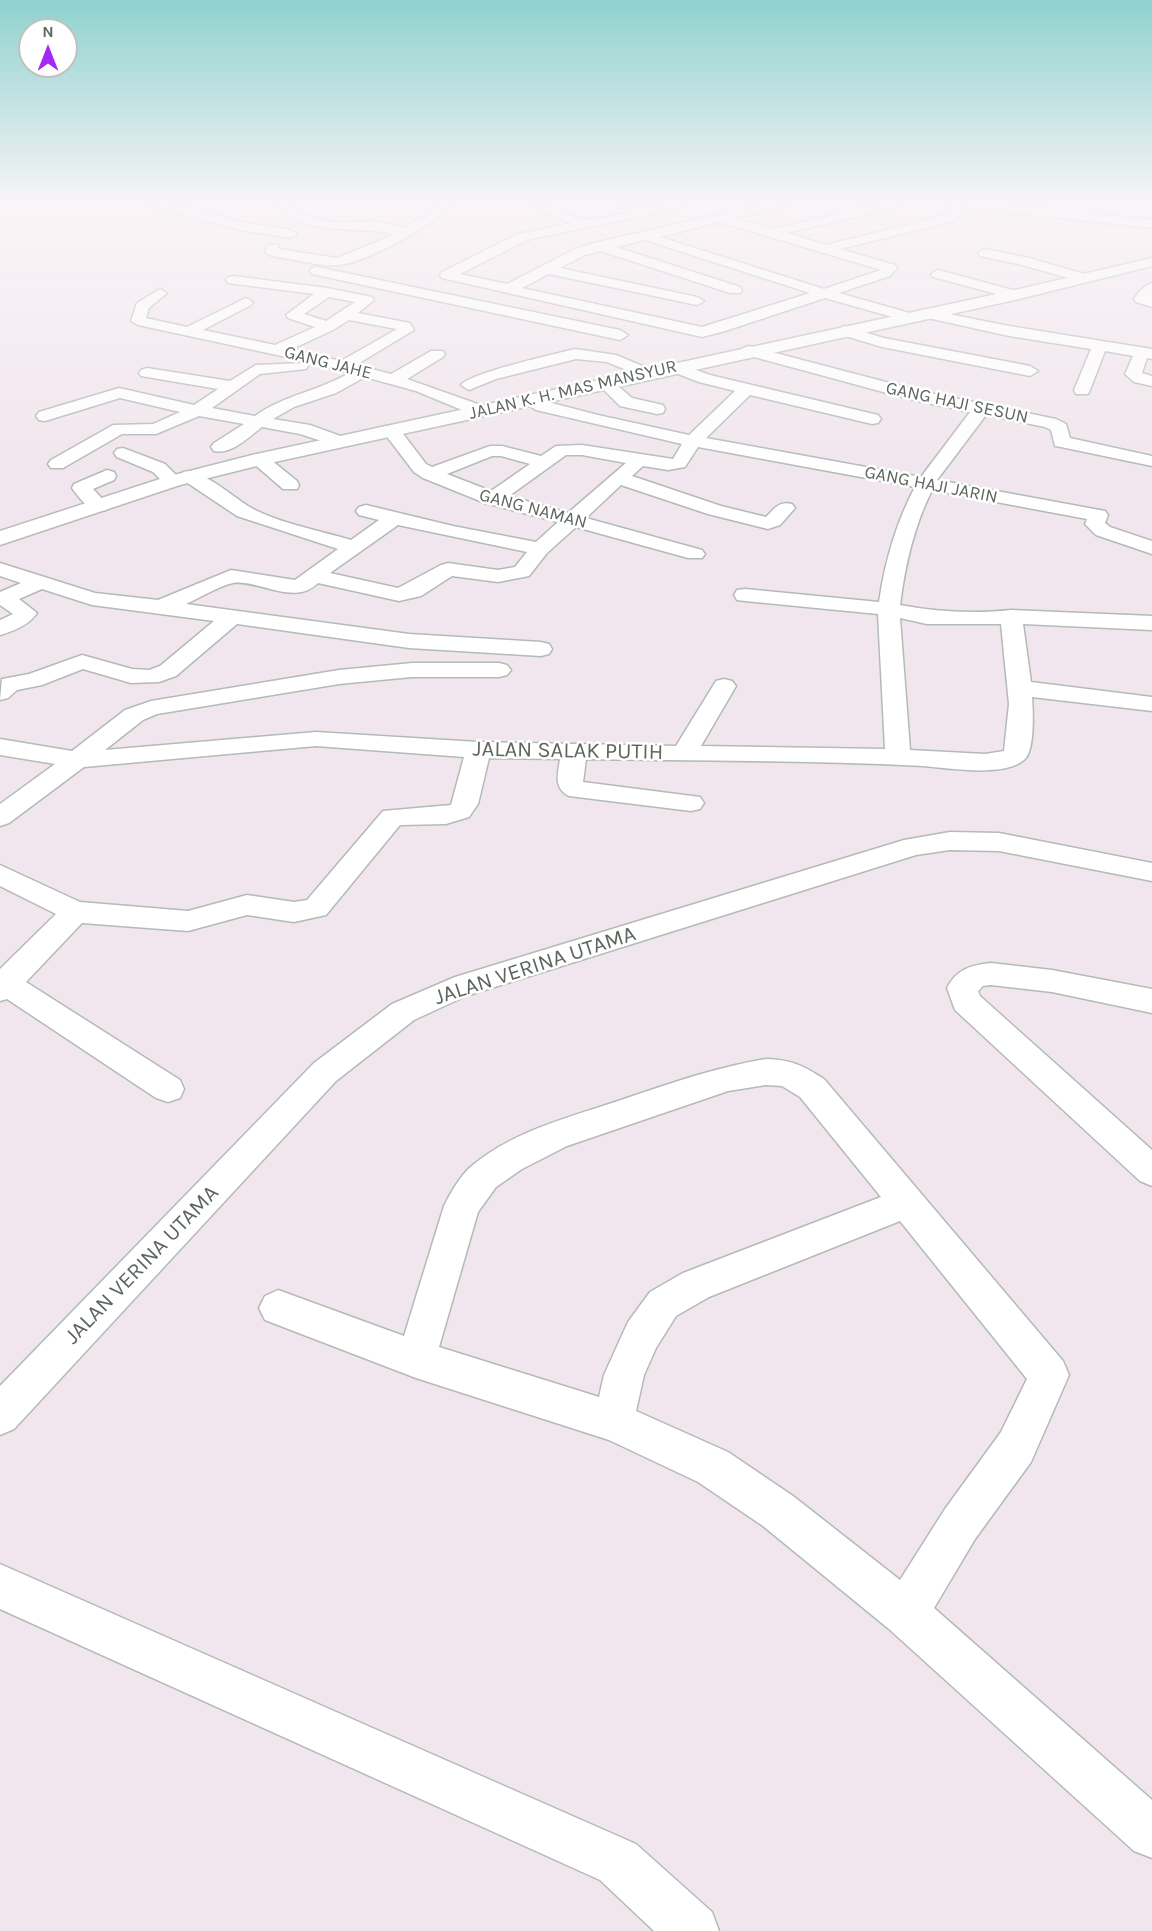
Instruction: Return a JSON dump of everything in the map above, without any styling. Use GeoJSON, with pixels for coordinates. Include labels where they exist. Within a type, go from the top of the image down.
{"type":"FeatureCollection","features":[{"type":"Feature","properties":{"kind":"street","name":"GANG JAHE"},"geometry":{"type":"LineString","coordinates":[[160,293],[142,306],[138,321],[317,359],[423,388],[480,411]]}},
{"type":"Feature","properties":{"kind":"street"},"geometry":{"type":"LineString","coordinates":[[325,293],[293,315],[328,327]]}},
{"type":"Feature","properties":{"kind":"street"},"geometry":{"type":"LineString","coordinates":[[275,351],[328,327],[367,300],[333,293]]}},
{"type":"Feature","properties":{"kind":"street"},"geometry":{"type":"LineString","coordinates":[[435,293],[620,335]]}},
{"type":"Feature","properties":{"kind":"street"},"geometry":{"type":"LineString","coordinates":[[528,293],[702,332],[823,293]]}},
{"type":"Feature","properties":{"kind":"street"},"geometry":{"type":"LineString","coordinates":[[660,293],[697,301]]}},
{"type":"Feature","properties":{"kind":"street"},"geometry":{"type":"LineString","coordinates":[[639,317],[724,293]]}},
{"type":"Feature","properties":{"kind":"street"},"geometry":{"type":"LineString","coordinates":[[823,293],[913,316],[1147,353],[1133,374],[1140,379],[1152,381]]}},
{"type":"Feature","properties":{"kind":"street"},"geometry":{"type":"LineString","coordinates":[[1008,293],[1015,295]]}},
{"type":"Feature","properties":{"kind":"street","name":"JALAN K. H. MAS MANSYUR"},"geometry":{"type":"LineString","coordinates":[[0,538],[181,478],[259,459],[646,373],[1023,293]]}},
{"type":"Feature","properties":{"kind":"street"},"geometry":{"type":"LineString","coordinates":[[1146,293],[1141,299],[1152,303]]}},
{"type":"Feature","properties":{"kind":"street"},"geometry":{"type":"LineString","coordinates":[[188,332],[246,302]]}},
{"type":"Feature","properties":{"kind":"street"},"geometry":{"type":"LineString","coordinates":[[343,366],[406,330],[405,326],[348,315]]}},
{"type":"Feature","properties":{"kind":"street"},"geometry":{"type":"LineString","coordinates":[[844,331],[882,342],[1030,371]]}},
{"type":"Feature","properties":{"kind":"street"},"geometry":{"type":"LineString","coordinates":[[251,345],[281,333],[302,338]]}},
{"type":"Feature","properties":{"kind":"street"},"geometry":{"type":"LineString","coordinates":[[1082,390],[1100,345]]}},
{"type":"Feature","properties":{"kind":"street","name":"GANG HAJI SESUN"},"geometry":{"type":"LineString","coordinates":[[749,351],[803,367],[981,410],[1050,423],[1060,428],[1060,442],[1152,460]]}},
{"type":"Feature","properties":{"kind":"street"},"geometry":{"type":"LineString","coordinates":[[393,380],[437,354]]}},
{"type":"Feature","properties":{"kind":"street"},"geometry":{"type":"LineString","coordinates":[[469,385],[492,375],[576,354],[610,358],[646,373]]}},
{"type":"Feature","properties":{"kind":"street"},"geometry":{"type":"LineString","coordinates":[[57,464],[119,429],[156,429],[197,411],[256,370],[294,367],[317,359]]}},
{"type":"Feature","properties":{"kind":"street"},"geometry":{"type":"LineString","coordinates":[[674,367],[705,379],[747,389],[765,400],[872,419]]}},
{"type":"Feature","properties":{"kind":"street"},"geometry":{"type":"LineString","coordinates":[[765,400],[803,367]]}},
{"type":"Feature","properties":{"kind":"street"},"geometry":{"type":"LineString","coordinates":[[220,447],[243,435],[259,420],[280,407],[328,391],[362,372]]}},
{"type":"Feature","properties":{"kind":"street"},"geometry":{"type":"LineString","coordinates":[[147,373],[232,386]]}},
{"type":"Feature","properties":{"kind":"street"},"geometry":{"type":"LineString","coordinates":[[605,383],[626,402],[657,409]]}},
{"type":"Feature","properties":{"kind":"street"},"geometry":{"type":"LineString","coordinates":[[492,499],[555,453],[571,449],[643,459],[668,465],[676,464],[693,441],[747,389]]}},
{"type":"Feature","properties":{"kind":"street"},"geometry":{"type":"LineString","coordinates":[[45,416],[114,393],[197,411],[304,429],[337,441]]}},
{"type":"Feature","properties":{"kind":"street","name":"GANG HAJI JARIN"},"geometry":{"type":"LineString","coordinates":[[529,400],[542,406],[597,420],[815,471],[926,483],[1098,515],[1095,524],[1102,531],[1152,548]]}},
{"type":"Feature","properties":{"kind":"street"},"geometry":{"type":"LineString","coordinates":[[898,757],[889,609],[892,579],[909,518],[926,483],[959,436],[981,410]]}},
{"type":"Feature","properties":{"kind":"street"},"geometry":{"type":"LineString","coordinates":[[581,435],[597,420]]}},
{"type":"Feature","properties":{"kind":"street","name":"GANG NAMAN"},"geometry":{"type":"LineString","coordinates":[[391,429],[420,468],[430,474],[492,499],[695,554]]}},
{"type":"Feature","properties":{"kind":"street"},"geometry":{"type":"LineString","coordinates":[[430,474],[490,451],[502,451],[543,462]]}},
{"type":"Feature","properties":{"kind":"street"},"geometry":{"type":"LineString","coordinates":[[123,453],[181,478],[258,518],[354,547]]}},
{"type":"Feature","properties":{"kind":"street"},"geometry":{"type":"LineString","coordinates":[[259,459],[290,485]]}},
{"type":"Feature","properties":{"kind":"street"},"geometry":{"type":"LineString","coordinates":[[313,576],[399,596],[413,591],[448,569],[498,576],[522,572],[540,549],[572,519],[643,459]]}},
{"type":"Feature","properties":{"kind":"street"},"geometry":{"type":"LineString","coordinates":[[99,506],[81,488],[106,476]]}},
{"type":"Feature","properties":{"kind":"street"},"geometry":{"type":"LineString","coordinates":[[618,478],[756,521],[773,521],[785,508]]}},
{"type":"Feature","properties":{"kind":"street"},"geometry":{"type":"LineString","coordinates":[[366,511],[540,549]]}},
{"type":"Feature","properties":{"kind":"street"},"geometry":{"type":"LineString","coordinates":[[161,607],[231,576],[296,587],[305,584],[395,518]]}},
{"type":"Feature","properties":{"kind":"street"},"geometry":{"type":"LineString","coordinates":[[0,569],[92,600],[233,616],[409,641],[541,649]]}},
{"type":"Feature","properties":{"kind":"street"},"geometry":{"type":"LineString","coordinates":[[0,628],[21,618],[26,613],[5,598],[41,582]]}},
{"type":"Feature","properties":{"kind":"street"},"geometry":{"type":"LineString","coordinates":[[745,595],[889,609],[927,617],[989,620],[1011,617],[1152,623]]}},
{"type":"Feature","properties":{"kind":"street"},"geometry":{"type":"LineString","coordinates":[[3,684],[34,680],[82,662],[131,676],[151,677],[168,671],[233,616]]}},
{"type":"Feature","properties":{"kind":"street","name":"JALAN SALAK PUTIH"},"geometry":{"type":"LineString","coordinates":[[0,747],[77,760],[316,739],[478,750],[898,757],[998,762],[1015,755],[1018,743],[1020,688],[1011,617]]}},
{"type":"Feature","properties":{"kind":"street"},"geometry":{"type":"LineString","coordinates":[[0,817],[134,714],[151,708],[339,677],[412,670],[499,670]]}},
{"type":"Feature","properties":{"kind":"street"},"geometry":{"type":"LineString","coordinates":[[684,753],[724,686]]}},
{"type":"Feature","properties":{"kind":"street"},"geometry":{"type":"LineString","coordinates":[[1020,688],[1152,704]]}},
{"type":"Feature","properties":{"kind":"street"},"geometry":{"type":"LineString","coordinates":[[0,874],[75,912],[188,921],[247,905],[294,912],[316,908],[392,817],[446,815],[460,811],[465,804],[478,750]]}},
{"type":"Feature","properties":{"kind":"street"},"geometry":{"type":"LineString","coordinates":[[574,752],[570,781],[572,787],[578,790],[691,803]]}},
{"type":"Feature","properties":{"kind":"street","name":"JALAN VERINA UTAMA"},"geometry":{"type":"LineString","coordinates":[[0,1415],[325,1072],[403,1012],[455,988],[914,846],[950,841],[999,842],[1152,872]]}},
{"type":"Feature","properties":{"kind":"street"},"geometry":{"type":"LineString","coordinates":[[75,912],[2,984],[168,1089]]}},
{"type":"Feature","properties":{"kind":"street"},"geometry":{"type":"LineString","coordinates":[[1152,1002],[1052,981],[991,974],[975,976],[962,988],[966,1002],[1152,1172]]}},
{"type":"Feature","properties":{"kind":"street"},"geometry":{"type":"LineString","coordinates":[[416,1359],[462,1206],[484,1176],[510,1159],[555,1136],[727,1078],[766,1072],[788,1073],[812,1088],[1049,1375],[1016,1447],[960,1524],[905,1613]]}},
{"type":"Feature","properties":{"kind":"street"},"geometry":{"type":"LineString","coordinates":[[614,1422],[624,1375],[642,1335],[663,1304],[696,1285],[908,1202]]}},
{"type":"Feature","properties":{"kind":"street"},"geometry":{"type":"LineString","coordinates":[[278,1308],[416,1359],[614,1422],[713,1467],[778,1511],[905,1613],[1152,1833]]}},
{"type":"Feature","properties":{"kind":"street"},"geometry":{"type":"LineString","coordinates":[[0,1586],[618,1862],[693,1931]]}}]}
